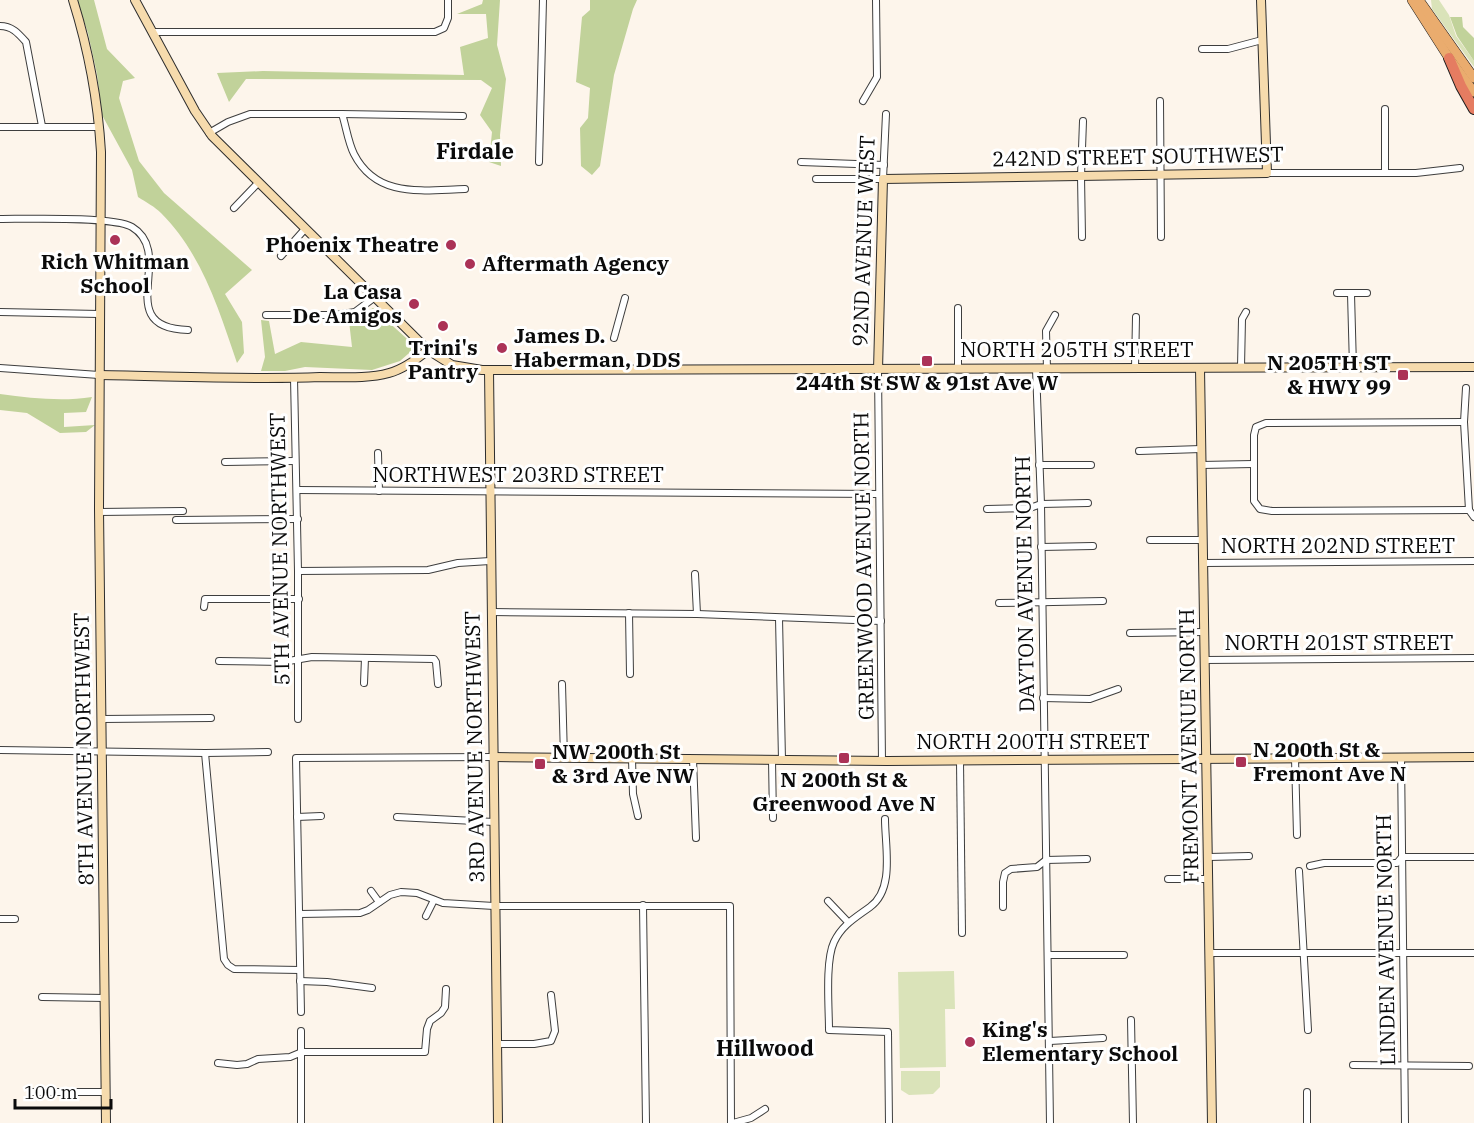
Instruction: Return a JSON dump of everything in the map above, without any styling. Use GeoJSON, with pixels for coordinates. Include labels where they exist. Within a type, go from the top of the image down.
{"type":"FeatureCollection","features":[{"type":"Feature","properties":{"kind":"highway"},"geometry":{"type":"LineString","coordinates":[[1449,58],[1474,109]]}},
{"type":"Feature","properties":{"kind":"main road"},"geometry":{"type":"LineString","coordinates":[[1412,0],[1474,92]]}},
{"type":"Feature","properties":{"kind":"main road"},"geometry":{"type":"LineString","coordinates":[[1422,2],[1474,78]]}},
{"type":"Feature","properties":{"kind":"street","name":"8TH AVENUE NORTHWEST"},"geometry":{"type":"LineString","coordinates":[[73,0],[81,28],[99,127],[99,512],[106,1123]]}},
{"type":"Feature","properties":{"kind":"street","name":"NORTH 205TH STREET"},"geometry":{"type":"LineString","coordinates":[[135,0],[209,133],[428,350],[452,365],[468,369],[489,370],[1474,367]]}},
{"type":"Feature","properties":{"kind":"street"},"geometry":{"type":"LineString","coordinates":[[152,32],[435,32],[444,27],[448,18],[448,0]]}},
{"type":"Feature","properties":{"kind":"street"},"geometry":{"type":"LineString","coordinates":[[538,162],[543,0]]}},
{"type":"Feature","properties":{"kind":"street"},"geometry":{"type":"LineString","coordinates":[[863,101],[877,77],[876,0]]}},
{"type":"Feature","properties":{"kind":"street"},"geometry":{"type":"LineString","coordinates":[[1261,0],[1267,173]]}},
{"type":"Feature","properties":{"kind":"street"},"geometry":{"type":"LineString","coordinates":[[0,26],[7,26],[26,42],[42,126]]}},
{"type":"Feature","properties":{"kind":"street"},"geometry":{"type":"LineString","coordinates":[[1202,49],[1228,49],[1262,40]]}},
{"type":"Feature","properties":{"kind":"street"},"geometry":{"type":"LineString","coordinates":[[1160,101],[1161,237]]}},
{"type":"Feature","properties":{"kind":"street"},"geometry":{"type":"LineString","coordinates":[[1385,109],[1385,173]]}},
{"type":"Feature","properties":{"kind":"street"},"geometry":{"type":"LineString","coordinates":[[209,133],[228,122],[250,114],[463,116]]}},
{"type":"Feature","properties":{"kind":"street"},"geometry":{"type":"LineString","coordinates":[[342,114],[353,152],[375,179],[393,188],[410,190],[465,189]]}},
{"type":"Feature","properties":{"kind":"street","name":"92ND AVENUE WEST"},"geometry":{"type":"LineString","coordinates":[[878,370],[886,114]]}},
{"type":"Feature","properties":{"kind":"street"},"geometry":{"type":"LineString","coordinates":[[1082,237],[1083,121]]}},
{"type":"Feature","properties":{"kind":"street"},"geometry":{"type":"LineString","coordinates":[[0,127],[99,127]]}},
{"type":"Feature","properties":{"kind":"street"},"geometry":{"type":"LineString","coordinates":[[801,162],[884,165]]}},
{"type":"Feature","properties":{"kind":"street","name":"242ND STREET SOUTHWEST"},"geometry":{"type":"LineString","coordinates":[[816,179],[1416,173],[1460,168]]}},
{"type":"Feature","properties":{"kind":"street"},"geometry":{"type":"LineString","coordinates":[[234,208],[258,183]]}},
{"type":"Feature","properties":{"kind":"street"},"geometry":{"type":"LineString","coordinates":[[0,219],[99,220],[123,223],[132,227],[143,237],[149,248],[147,292],[149,312],[164,327],[171,330],[188,330]]}},
{"type":"Feature","properties":{"kind":"street"},"geometry":{"type":"LineString","coordinates":[[281,256],[305,229]]}},
{"type":"Feature","properties":{"kind":"street"},"geometry":{"type":"LineString","coordinates":[[1337,293],[1367,293]]}},
{"type":"Feature","properties":{"kind":"street"},"geometry":{"type":"LineString","coordinates":[[1351,294],[1353,368]]}},
{"type":"Feature","properties":{"kind":"street"},"geometry":{"type":"LineString","coordinates":[[266,315],[336,315],[356,312],[375,297]]}},
{"type":"Feature","properties":{"kind":"street"},"geometry":{"type":"LineString","coordinates":[[614,338],[625,298]]}},
{"type":"Feature","properties":{"kind":"street"},"geometry":{"type":"LineString","coordinates":[[958,308],[958,369]]}},
{"type":"Feature","properties":{"kind":"street"},"geometry":{"type":"LineString","coordinates":[[0,312],[99,314]]}},
{"type":"Feature","properties":{"kind":"street"},"geometry":{"type":"LineString","coordinates":[[1241,367],[1242,319],[1246,312]]}},
{"type":"Feature","properties":{"kind":"street"},"geometry":{"type":"LineString","coordinates":[[1047,369],[1047,331],[1055,315]]}},
{"type":"Feature","properties":{"kind":"street"},"geometry":{"type":"LineString","coordinates":[[1136,317],[1136,368]]}},
{"type":"Feature","properties":{"kind":"street"},"geometry":{"type":"LineString","coordinates":[[0,368],[99,375],[294,378],[388,373],[416,360],[428,350]]}},
{"type":"Feature","properties":{"kind":"street","name":"FREMONT AVENUE NORTH"},"geometry":{"type":"LineString","coordinates":[[1200,368],[1212,1123]]}},
{"type":"Feature","properties":{"kind":"street","name":"DAYTON AVENUE NORTH"},"geometry":{"type":"LineString","coordinates":[[1036,369],[1041,504],[1050,1123]]}},
{"type":"Feature","properties":{"kind":"street","name":"3RD AVENUE NORTHWEST"},"geometry":{"type":"LineString","coordinates":[[489,370],[498,1123]]}},
{"type":"Feature","properties":{"kind":"street","name":"GREENWOOD AVENUE NORTH"},"geometry":{"type":"LineString","coordinates":[[878,370],[882,761]]}},
{"type":"Feature","properties":{"kind":"street","name":"5TH AVENUE NORTHWEST"},"geometry":{"type":"LineString","coordinates":[[294,378],[299,599],[298,719]]}},
{"type":"Feature","properties":{"kind":"street"},"geometry":{"type":"LineString","coordinates":[[1466,388],[1464,422],[1469,510],[1474,517]]}},
{"type":"Feature","properties":{"kind":"street"},"geometry":{"type":"LineString","coordinates":[[1464,422],[1266,423],[1256,427],[1253,464],[1254,501],[1260,509],[1469,510]]}},
{"type":"Feature","properties":{"kind":"street"},"geometry":{"type":"LineString","coordinates":[[1139,450],[1201,449]]}},
{"type":"Feature","properties":{"kind":"street"},"geometry":{"type":"LineString","coordinates":[[378,453],[379,491]]}},
{"type":"Feature","properties":{"kind":"street"},"geometry":{"type":"LineString","coordinates":[[225,462],[295,461]]}},
{"type":"Feature","properties":{"kind":"street"},"geometry":{"type":"LineString","coordinates":[[1201,465],[1253,464]]}},
{"type":"Feature","properties":{"kind":"street"},"geometry":{"type":"LineString","coordinates":[[1039,465],[1091,465]]}},
{"type":"Feature","properties":{"kind":"street","name":"NORTHWEST 203RD STREET"},"geometry":{"type":"LineString","coordinates":[[297,490],[879,494]]}},
{"type":"Feature","properties":{"kind":"street"},"geometry":{"type":"LineString","coordinates":[[987,509],[1088,503]]}},
{"type":"Feature","properties":{"kind":"street"},"geometry":{"type":"LineString","coordinates":[[99,512],[183,511]]}},
{"type":"Feature","properties":{"kind":"street"},"geometry":{"type":"LineString","coordinates":[[176,520],[298,519]]}},
{"type":"Feature","properties":{"kind":"street"},"geometry":{"type":"LineString","coordinates":[[1150,540],[1202,540]]}},
{"type":"Feature","properties":{"kind":"street"},"geometry":{"type":"LineString","coordinates":[[1041,547],[1093,546]]}},
{"type":"Feature","properties":{"kind":"street"},"geometry":{"type":"LineString","coordinates":[[298,571],[428,570],[458,563],[490,561]]}},
{"type":"Feature","properties":{"kind":"street","name":"NORTH 202ND STREET"},"geometry":{"type":"LineString","coordinates":[[1203,563],[1474,561]]}},
{"type":"Feature","properties":{"kind":"street"},"geometry":{"type":"LineString","coordinates":[[695,574],[697,614]]}},
{"type":"Feature","properties":{"kind":"street"},"geometry":{"type":"LineString","coordinates":[[204,607],[205,599],[299,599]]}},
{"type":"Feature","properties":{"kind":"street"},"geometry":{"type":"LineString","coordinates":[[999,603],[1102,601]]}},
{"type":"Feature","properties":{"kind":"street"},"geometry":{"type":"LineString","coordinates":[[492,612],[697,614],[881,621]]}},
{"type":"Feature","properties":{"kind":"street"},"geometry":{"type":"LineString","coordinates":[[629,613],[630,674]]}},
{"type":"Feature","properties":{"kind":"street"},"geometry":{"type":"LineString","coordinates":[[779,618],[782,760]]}},
{"type":"Feature","properties":{"kind":"street"},"geometry":{"type":"LineString","coordinates":[[1130,633],[1204,632]]}},
{"type":"Feature","properties":{"kind":"street"},"geometry":{"type":"LineString","coordinates":[[219,661],[283,662],[312,657],[434,659],[438,684]]}},
{"type":"Feature","properties":{"kind":"street"},"geometry":{"type":"LineString","coordinates":[[364,683],[365,658]]}},
{"type":"Feature","properties":{"kind":"street","name":"NORTH 201ST STREET"},"geometry":{"type":"LineString","coordinates":[[1204,660],[1474,658]]}},
{"type":"Feature","properties":{"kind":"street"},"geometry":{"type":"LineString","coordinates":[[562,684],[564,758]]}},
{"type":"Feature","properties":{"kind":"street"},"geometry":{"type":"LineString","coordinates":[[1043,698],[1090,699],[1118,689]]}},
{"type":"Feature","properties":{"kind":"street"},"geometry":{"type":"LineString","coordinates":[[102,719],[211,718]]}},
{"type":"Feature","properties":{"kind":"street"},"geometry":{"type":"LineString","coordinates":[[0,750],[103,753],[268,752]]}},
{"type":"Feature","properties":{"kind":"street"},"geometry":{"type":"LineString","coordinates":[[205,753],[224,959],[234,969],[300,970]]}},
{"type":"Feature","properties":{"kind":"street"},"geometry":{"type":"LineString","coordinates":[[301,1012],[296,758],[494,757]]}},
{"type":"Feature","properties":{"kind":"street","name":"NORTH 200TH STREET"},"geometry":{"type":"LineString","coordinates":[[494,757],[882,761],[1474,757]]}},
{"type":"Feature","properties":{"kind":"street","name":"LINDEN AVENUE NORTH"},"geometry":{"type":"LineString","coordinates":[[1401,757],[1405,1123]]}},
{"type":"Feature","properties":{"kind":"street"},"geometry":{"type":"LineString","coordinates":[[1295,758],[1297,835]]}},
{"type":"Feature","properties":{"kind":"street"},"geometry":{"type":"LineString","coordinates":[[632,759],[633,794],[639,816]]}},
{"type":"Feature","properties":{"kind":"street"},"geometry":{"type":"LineString","coordinates":[[693,759],[696,838]]}},
{"type":"Feature","properties":{"kind":"street"},"geometry":{"type":"LineString","coordinates":[[772,760],[773,818]]}},
{"type":"Feature","properties":{"kind":"street"},"geometry":{"type":"LineString","coordinates":[[960,761],[962,933]]}},
{"type":"Feature","properties":{"kind":"street"},"geometry":{"type":"LineString","coordinates":[[297,817],[321,816]]}},
{"type":"Feature","properties":{"kind":"street"},"geometry":{"type":"LineString","coordinates":[[397,817],[494,822]]}},
{"type":"Feature","properties":{"kind":"street"},"geometry":{"type":"LineString","coordinates":[[885,819],[886,880],[880,896],[872,906],[848,922],[834,941],[830,953],[829,1030],[888,1032],[889,1123]]}},
{"type":"Feature","properties":{"kind":"street"},"geometry":{"type":"LineString","coordinates":[[1209,856],[1249,856]]}},
{"type":"Feature","properties":{"kind":"street"},"geometry":{"type":"LineString","coordinates":[[1310,866],[1324,863],[1397,863],[1402,857],[1474,857]]}},
{"type":"Feature","properties":{"kind":"street"},"geometry":{"type":"LineString","coordinates":[[1003,907],[1003,882],[1005,873],[1011,869],[1037,867],[1046,860],[1086,859]]}},
{"type":"Feature","properties":{"kind":"street"},"geometry":{"type":"LineString","coordinates":[[1299,871],[1308,1030]]}},
{"type":"Feature","properties":{"kind":"street"},"geometry":{"type":"LineString","coordinates":[[1168,879],[1209,879]]}},
{"type":"Feature","properties":{"kind":"street"},"geometry":{"type":"LineString","coordinates":[[370,891],[379,902]]}},
{"type":"Feature","properties":{"kind":"street"},"geometry":{"type":"LineString","coordinates":[[300,914],[360,913],[390,895],[401,892],[417,893],[443,903],[494,906],[730,906],[732,1123],[751,1118],[765,1109]]}},
{"type":"Feature","properties":{"kind":"street"},"geometry":{"type":"LineString","coordinates":[[426,916],[434,900]]}},
{"type":"Feature","properties":{"kind":"street"},"geometry":{"type":"LineString","coordinates":[[828,901],[848,922]]}},
{"type":"Feature","properties":{"kind":"street"},"geometry":{"type":"LineString","coordinates":[[643,905],[646,1123]]}},
{"type":"Feature","properties":{"kind":"street"},"geometry":{"type":"LineString","coordinates":[[0,919],[15,920]]}},
{"type":"Feature","properties":{"kind":"street"},"geometry":{"type":"LineString","coordinates":[[1211,953],[1474,953]]}},
{"type":"Feature","properties":{"kind":"street"},"geometry":{"type":"LineString","coordinates":[[1048,955],[1124,955]]}},
{"type":"Feature","properties":{"kind":"street"},"geometry":{"type":"LineString","coordinates":[[300,981],[372,987]]}},
{"type":"Feature","properties":{"kind":"street"},"geometry":{"type":"LineString","coordinates":[[218,1064],[247,1064],[258,1059],[290,1057],[302,1052],[425,1052],[427,1029],[430,1021],[445,1007],[446,989]]}},
{"type":"Feature","properties":{"kind":"street"},"geometry":{"type":"LineString","coordinates":[[496,1044],[534,1044],[551,1041],[555,1031],[551,995]]}},
{"type":"Feature","properties":{"kind":"street"},"geometry":{"type":"LineString","coordinates":[[42,997],[105,998]]}},
{"type":"Feature","properties":{"kind":"street"},"geometry":{"type":"LineString","coordinates":[[1131,1020],[1133,1123]]}},
{"type":"Feature","properties":{"kind":"street"},"geometry":{"type":"LineString","coordinates":[[301,1031],[301,1123]]}},
{"type":"Feature","properties":{"kind":"street"},"geometry":{"type":"LineString","coordinates":[[1050,1041],[1103,1038]]}},
{"type":"Feature","properties":{"kind":"street"},"geometry":{"type":"LineString","coordinates":[[1353,1065],[1469,1066]]}},
{"type":"Feature","properties":{"kind":"street"},"geometry":{"type":"LineString","coordinates":[[32,1092],[106,1092]]}},
{"type":"Feature","properties":{"kind":"street"},"geometry":{"type":"LineString","coordinates":[[1307,1092],[1308,1123]]}},
{"type":"Feature","properties":{"kind":"green space"},"geometry":{"type":"Polygon","coordinates":[[[77,0],[94,0],[107,49],[135,78],[123,81],[119,98],[139,161],[164,193],[252,270],[225,294],[242,322],[244,353],[237,363],[208,284],[188,246],[161,213],[138,197],[132,170],[102,115],[97,74],[88,33],[77,0]]]}},
{"type":"Feature","properties":{"kind":"green space"},"geometry":{"type":"Polygon","coordinates":[[[483,0],[500,0],[497,45],[506,79],[500,135],[501,166],[489,162],[492,132],[480,115],[492,88],[481,80],[246,79],[229,102],[217,73],[263,71],[464,75],[460,47],[488,38],[486,14],[457,14],[482,4],[483,0]]]}},
{"type":"Feature","properties":{"kind":"green space"},"geometry":{"type":"Polygon","coordinates":[[[590,0],[637,0],[614,75],[600,166],[592,175],[581,166],[580,128],[588,118],[590,88],[576,82],[582,17],[590,10],[590,0]]]}},
{"type":"Feature","properties":{"kind":"green space"},"geometry":{"type":"Polygon","coordinates":[[[1431,0],[1439,0],[1449,15],[1456,36],[1474,61],[1474,67],[1432,9],[1431,0]]]}},
{"type":"Feature","properties":{"kind":"green space"},"geometry":{"type":"Polygon","coordinates":[[[1450,17],[1462,17],[1463,27],[1474,38],[1474,61],[1457,36],[1450,17]]]}},
{"type":"Feature","properties":{"kind":"green space"},"geometry":{"type":"Polygon","coordinates":[[[373,308],[416,347],[400,361],[372,370],[305,367],[285,371],[261,371],[265,357],[261,320],[269,321],[275,354],[301,342],[352,347],[349,321],[373,308]]]}},
{"type":"Feature","properties":{"kind":"green space"},"geometry":{"type":"Polygon","coordinates":[[[0,394],[57,399],[92,397],[86,412],[64,413],[64,427],[95,425],[86,432],[60,433],[27,413],[0,410],[0,394]]]}},
{"type":"Feature","properties":{"kind":"green space"},"geometry":{"type":"Polygon","coordinates":[[[954,971],[955,1009],[945,1009],[946,1067],[900,1068],[898,972],[954,971]]]}},
{"type":"Feature","properties":{"kind":"green space"},"geometry":{"type":"Polygon","coordinates":[[[901,1071],[940,1071],[940,1087],[933,1094],[909,1095],[901,1090],[901,1071]]]}},
{"type":"Feature","properties":{"kind":"place","name":"Rich Whitman School"},"geometry":{"type":"Point","coordinates":[115,240]}},
{"type":"Feature","properties":{"kind":"place","name":"Phoenix Theatre"},"geometry":{"type":"Point","coordinates":[451,245]}},
{"type":"Feature","properties":{"kind":"place","name":"Aftermath Agency"},"geometry":{"type":"Point","coordinates":[470,264]}},
{"type":"Feature","properties":{"kind":"place","name":"La Casa De Amigos"},"geometry":{"type":"Point","coordinates":[414,304]}},
{"type":"Feature","properties":{"kind":"place","name":"Trini's Pantry"},"geometry":{"type":"Point","coordinates":[443,326]}},
{"type":"Feature","properties":{"kind":"place","name":"James D. Haberman, DDS"},"geometry":{"type":"Point","coordinates":[502,348]}},
{"type":"Feature","properties":{"kind":"place","name":"244th St SW & 91st Ave W"},"geometry":{"type":"Point","coordinates":[927,361]}},
{"type":"Feature","properties":{"kind":"place","name":"N 205TH ST & HWY 99"},"geometry":{"type":"Point","coordinates":[1403,375]}},
{"type":"Feature","properties":{"kind":"place","name":"N 200th St & Greenwood Ave N"},"geometry":{"type":"Point","coordinates":[844,758]}},
{"type":"Feature","properties":{"kind":"place","name":"N 200th St & Fremont Ave N"},"geometry":{"type":"Point","coordinates":[1241,762]}},
{"type":"Feature","properties":{"kind":"place","name":"NW 200th St & 3rd Ave NW"},"geometry":{"type":"Point","coordinates":[540,764]}},
{"type":"Feature","properties":{"kind":"place","name":"King's Elementary School"},"geometry":{"type":"Point","coordinates":[970,1042]}},
{"type":"Feature","properties":{"kind":"district","name":"Firdale"},"geometry":{"type":"Point","coordinates":[475,151]}},
{"type":"Feature","properties":{"kind":"district","name":"Hillwood"},"geometry":{"type":"Point","coordinates":[765,1048]}}]}
